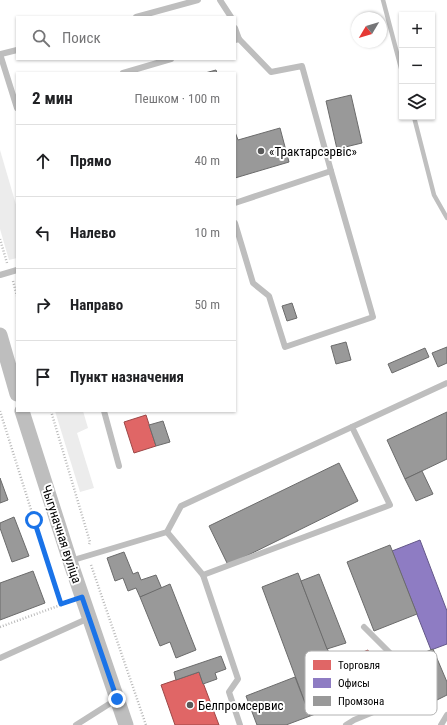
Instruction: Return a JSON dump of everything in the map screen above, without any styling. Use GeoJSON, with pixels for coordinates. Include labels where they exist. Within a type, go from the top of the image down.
{"type":"FeatureCollection","features":[{"type":"Feature","properties":{"kind":"street"},"geometry":{"type":"LineString","coordinates":[[0,335],[16,390]]}},
{"type":"Feature","properties":{"kind":"street","name":"Чыгуначная вуліца"},"geometry":{"type":"LineString","coordinates":[[22,412],[70,561],[126,725]]}},
{"type":"Feature","properties":{"kind":"lane"},"geometry":{"type":"LineString","coordinates":[[140,16],[198,0]]}},
{"type":"Feature","properties":{"kind":"lane"},"geometry":{"type":"LineString","coordinates":[[220,0],[230,16]]}},
{"type":"Feature","properties":{"kind":"lane"},"geometry":{"type":"LineString","coordinates":[[236,226],[253,283],[269,296],[285,346],[373,317],[302,66],[271,72],[237,39]]}},
{"type":"Feature","properties":{"kind":"lane"},"geometry":{"type":"LineString","coordinates":[[16,50],[1,54],[16,105]]}},
{"type":"Feature","properties":{"kind":"lane"},"geometry":{"type":"LineString","coordinates":[[126,72],[168,60]]}},
{"type":"Feature","properties":{"kind":"lane"},"geometry":{"type":"LineString","coordinates":[[236,204],[331,171]]}},
{"type":"Feature","properties":{"kind":"lane"},"geometry":{"type":"LineString","coordinates":[[0,275],[16,270]]}},
{"type":"Feature","properties":{"kind":"lane"},"geometry":{"type":"LineString","coordinates":[[70,561],[167,532],[181,506],[447,383]]}},
{"type":"Feature","properties":{"kind":"lane"},"geometry":{"type":"LineString","coordinates":[[104,412],[119,466]]}},
{"type":"Feature","properties":{"kind":"lane"},"geometry":{"type":"LineString","coordinates":[[203,575],[390,505],[352,427]]}},
{"type":"Feature","properties":{"kind":"lane"},"geometry":{"type":"LineString","coordinates":[[167,532],[203,575],[238,678],[229,692],[240,725]]}},
{"type":"Feature","properties":{"kind":"lane"},"geometry":{"type":"LineString","coordinates":[[0,658],[89,618]]}},
{"type":"Feature","properties":{"kind":"lane"},"geometry":{"type":"LineString","coordinates":[[364,627],[388,651]]}},
{"type":"Feature","properties":{"kind":"lane"},"geometry":{"type":"LineString","coordinates":[[76,725],[117,699]]}},
{"type":"Feature","properties":{"kind":"lane"},"geometry":{"type":"LineString","coordinates":[[346,725],[366,715]]}},
{"type":"Feature","properties":{"kind":"lane"},"geometry":{"type":"LineString","coordinates":[[441,725],[447,715]]}},
{"type":"Feature","properties":{"kind":"path"},"geometry":{"type":"LineString","coordinates":[[0,411],[61,604]]}},
{"type":"Feature","properties":{"kind":"path"},"geometry":{"type":"LineString","coordinates":[[51,412],[90,542],[87,553],[146,725]]}},
{"type":"Feature","properties":{"kind":"path"},"geometry":{"type":"LineString","coordinates":[[0,627],[82,597]]}},
{"type":"Feature","properties":{"kind":"shaded area"},"geometry":{"type":"Polygon","coordinates":[[[0,150],[16,205],[16,258],[9,260],[0,229],[0,150]]]}},
{"type":"Feature","properties":{"kind":"shaded area"},"geometry":{"type":"Polygon","coordinates":[[[55,412],[83,412],[88,428],[77,433],[94,488],[80,492],[55,412]]]}},
{"type":"Feature","properties":{"kind":"building: Торговля"},"geometry":{"type":"Polygon","coordinates":[[[146,415],[156,446],[134,453],[124,422],[146,415]]]}},
{"type":"Feature","properties":{"kind":"building: Торговля","name":"Белпромсервис"},"geometry":{"type":"Polygon","coordinates":[[[199,672],[219,725],[175,725],[161,685],[199,672]]]}},
{"type":"Feature","properties":{"kind":"building: Офисы"},"geometry":{"type":"Polygon","coordinates":[[[420,540],[447,611],[447,644],[431,650],[392,551],[420,540]]]}},
{"type":"Feature","properties":{"kind":"building: Промзона"},"geometry":{"type":"Polygon","coordinates":[[[351,95],[362,143],[337,149],[326,101],[351,95]]]}},
{"type":"Feature","properties":{"kind":"building: Промзона","name":"«Трактарсэрвіс»"},"geometry":{"type":"Polygon","coordinates":[[[280,128],[289,162],[236,178],[236,135],[238,140],[280,128]]]}},
{"type":"Feature","properties":{"kind":"building: Промзона"},"geometry":{"type":"Polygon","coordinates":[[[292,303],[297,318],[287,321],[282,306],[292,303]]]}},
{"type":"Feature","properties":{"kind":"building: Промзона"},"geometry":{"type":"Polygon","coordinates":[[[346,342],[351,360],[336,364],[331,346],[346,342]]]}},
{"type":"Feature","properties":{"kind":"building: Промзона"},"geometry":{"type":"Polygon","coordinates":[[[447,347],[447,363],[438,367],[432,353],[447,347]]]}},
{"type":"Feature","properties":{"kind":"building: Промзона"},"geometry":{"type":"Polygon","coordinates":[[[425,348],[429,357],[392,373],[388,364],[425,348]]]}},
{"type":"Feature","properties":{"kind":"building: Промзона"},"geometry":{"type":"Polygon","coordinates":[[[447,412],[447,459],[405,479],[387,440],[447,412]]]}},
{"type":"Feature","properties":{"kind":"building: Промзона"},"geometry":{"type":"Polygon","coordinates":[[[163,421],[170,442],[156,446],[149,425],[163,421]]]}},
{"type":"Feature","properties":{"kind":"building: Промзона"},"geometry":{"type":"Polygon","coordinates":[[[339,463],[358,501],[228,565],[209,526],[339,463]]]}},
{"type":"Feature","properties":{"kind":"building: Промзона"},"geometry":{"type":"Polygon","coordinates":[[[422,471],[433,494],[416,501],[405,479],[422,471]]]}},
{"type":"Feature","properties":{"kind":"building: Промзона"},"geometry":{"type":"Polygon","coordinates":[[[0,478],[8,500],[0,503],[0,478]]]}},
{"type":"Feature","properties":{"kind":"building: Промзона"},"geometry":{"type":"Polygon","coordinates":[[[14,517],[29,556],[12,562],[0,528],[0,523],[14,517]]]}},
{"type":"Feature","properties":{"kind":"building: Промзона"},"geometry":{"type":"Polygon","coordinates":[[[390,545],[417,614],[374,631],[347,562],[390,545]]]}},
{"type":"Feature","properties":{"kind":"building: Промзона"},"geometry":{"type":"Polygon","coordinates":[[[124,552],[133,574],[138,572],[141,580],[156,575],[162,589],[140,597],[136,588],[128,591],[123,578],[115,581],[107,558],[124,552]]]}},
{"type":"Feature","properties":{"kind":"building: Промзона"},"geometry":{"type":"Polygon","coordinates":[[[33,571],[45,603],[0,620],[0,583],[33,571]]]}},
{"type":"Feature","properties":{"kind":"building: Промзона"},"geometry":{"type":"Polygon","coordinates":[[[298,573],[328,651],[305,651],[305,703],[262,587],[298,573]]]}},
{"type":"Feature","properties":{"kind":"building: Промзона"},"geometry":{"type":"Polygon","coordinates":[[[319,574],[346,643],[327,649],[301,581],[319,574]]]}},
{"type":"Feature","properties":{"kind":"building: Промзона"},"geometry":{"type":"Polygon","coordinates":[[[170,584],[196,650],[176,658],[170,642],[160,646],[140,597],[170,584]]]}},
{"type":"Feature","properties":{"kind":"building: Промзона"},"geometry":{"type":"Polygon","coordinates":[[[221,656],[226,669],[215,673],[217,679],[203,684],[199,672],[176,680],[174,672],[221,656]]]}},
{"type":"Feature","properties":{"kind":"building: Промзона"},"geometry":{"type":"Polygon","coordinates":[[[437,658],[447,682],[447,695],[437,700],[437,658]]]}},
{"type":"Feature","properties":{"kind":"building: Промзона"},"geometry":{"type":"Polygon","coordinates":[[[295,677],[305,703],[305,715],[310,716],[286,725],[257,725],[246,696],[295,677]]]}},
{"type":"Feature","properties":{"kind":"waterway"},"geometry":{"type":"LineString","coordinates":[[383,0],[399,61]]}},
{"type":"Feature","properties":{"kind":"waterway"},"geometry":{"type":"LineString","coordinates":[[415,120],[434,195],[447,218]]}},
{"type":"Feature","properties":{"kind":"place","name":"«Трактарсэрвіс»"},"geometry":{"type":"Point","coordinates":[261,151]}},
{"type":"Feature","properties":{"kind":"place","name":"Белпромсервис"},"geometry":{"type":"Point","coordinates":[190,705]}},
{"type":"Feature","properties":{"kind":"route"},"geometry":{"type":"LineString","coordinates":[[34,520],[61,604],[82,597],[117,699]]}}]}
